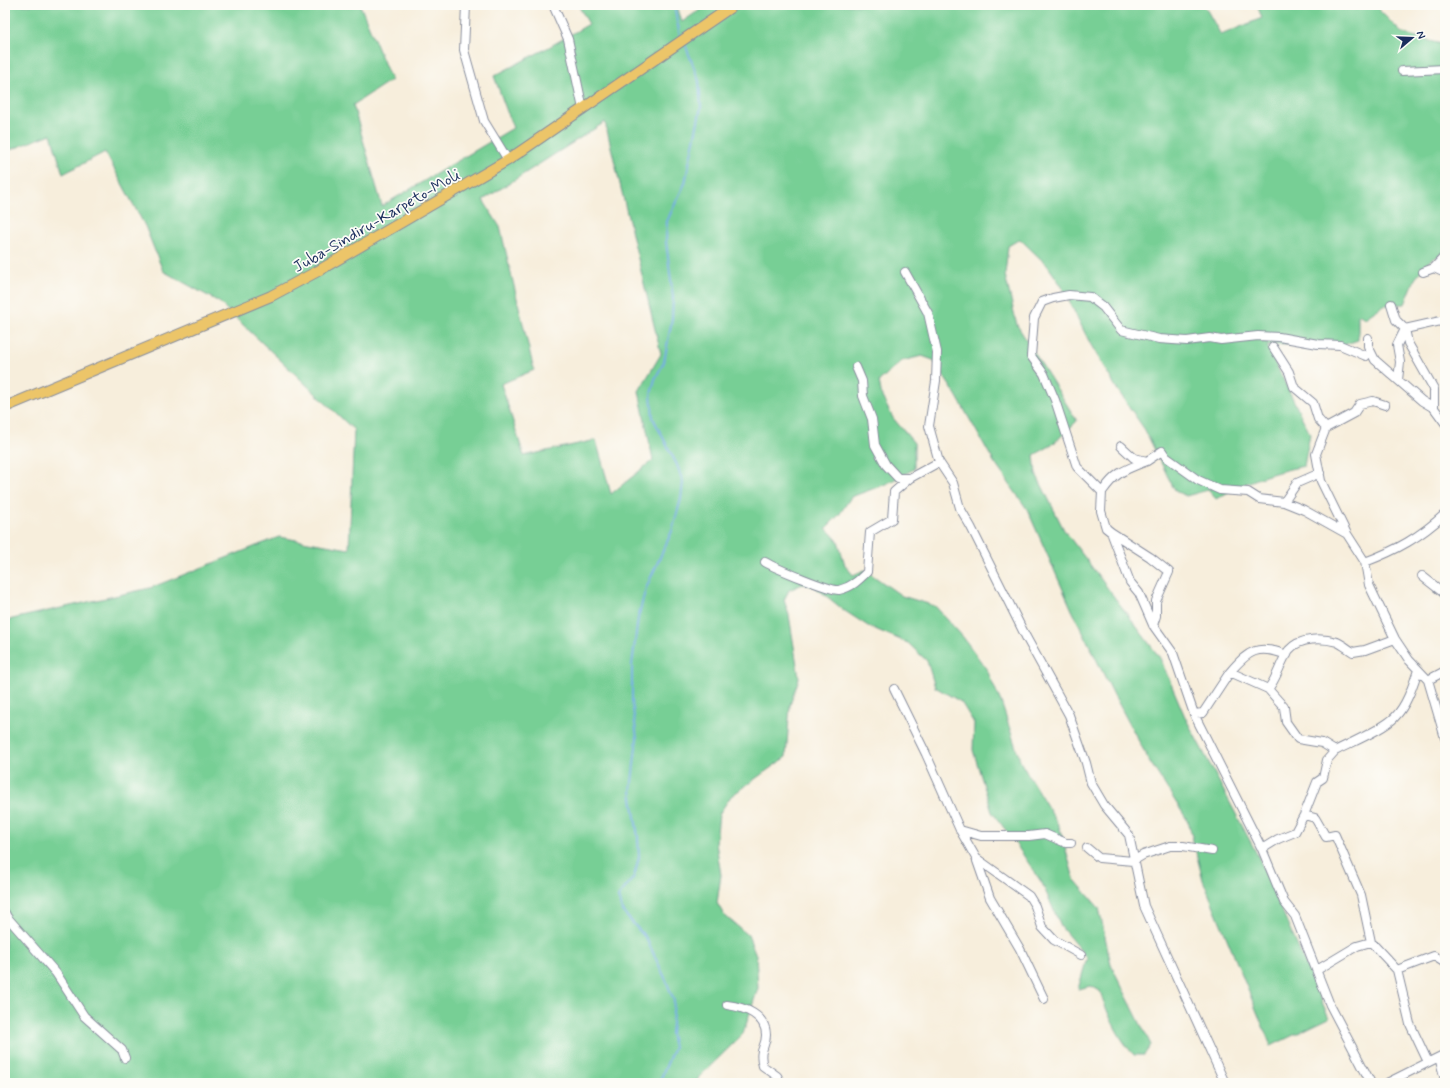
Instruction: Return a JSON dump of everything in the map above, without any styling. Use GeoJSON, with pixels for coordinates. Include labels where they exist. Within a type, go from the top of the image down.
{"type":"FeatureCollection","features":[{"type":"Feature","properties":{"kind":"main road","name":"Juba-Sindiru-Karpeto-Moli"},"geometry":{"type":"LineString","coordinates":[[5,407],[289,288],[368,244],[508,160],[734,5]]}},
{"type":"Feature","properties":{"kind":"street"},"geometry":{"type":"LineString","coordinates":[[466,5],[464,50],[484,121],[508,160]]}},
{"type":"Feature","properties":{"kind":"street"},"geometry":{"type":"LineString","coordinates":[[553,5],[568,39],[583,109]]}},
{"type":"Feature","properties":{"kind":"street"},"geometry":{"type":"LineString","coordinates":[[1402,70],[1445,69]]}},
{"type":"Feature","properties":{"kind":"street"},"geometry":{"type":"LineString","coordinates":[[1423,272],[1434,268],[1445,256]]}},
{"type":"Feature","properties":{"kind":"street"},"geometry":{"type":"LineString","coordinates":[[1434,268],[1445,273]]}},
{"type":"Feature","properties":{"kind":"street"},"geometry":{"type":"LineString","coordinates":[[905,272],[928,313],[937,352],[936,381],[928,426],[939,462],[952,483],[960,508],[1026,637],[1069,715],[1086,763],[1091,783],[1104,805],[1129,835],[1133,862],[1144,906],[1225,1083]]}},
{"type":"Feature","properties":{"kind":"street"},"geometry":{"type":"LineString","coordinates":[[1102,492],[1077,467],[1055,400],[1044,374],[1031,356],[1034,318],[1042,302],[1069,295],[1090,297],[1103,307],[1121,330],[1159,339],[1187,341],[1210,338],[1221,340],[1258,336],[1279,337],[1318,344],[1340,345],[1366,356]]}},
{"type":"Feature","properties":{"kind":"street"},"geometry":{"type":"LineString","coordinates":[[1391,304],[1396,320],[1405,329],[1408,343],[1434,389],[1434,408]]}},
{"type":"Feature","properties":{"kind":"street"},"geometry":{"type":"LineString","coordinates":[[1405,329],[1445,320]]}},
{"type":"Feature","properties":{"kind":"street"},"geometry":{"type":"LineString","coordinates":[[1398,380],[1400,368],[1398,345],[1405,329]]}},
{"type":"Feature","properties":{"kind":"street"},"geometry":{"type":"LineString","coordinates":[[1368,338],[1368,346],[1375,360],[1422,401],[1434,408],[1445,423]]}},
{"type":"Feature","properties":{"kind":"street"},"geometry":{"type":"LineString","coordinates":[[1273,347],[1289,372],[1294,386],[1313,403],[1318,419],[1326,428]]}},
{"type":"Feature","properties":{"kind":"street"},"geometry":{"type":"LineString","coordinates":[[856,367],[862,381],[863,396],[872,419],[875,445],[886,465],[898,478],[910,478]]}},
{"type":"Feature","properties":{"kind":"street"},"geometry":{"type":"LineString","coordinates":[[1385,405],[1372,401],[1360,404],[1354,413],[1326,428],[1316,454],[1321,481],[1347,534],[1366,562],[1369,585],[1395,639],[1418,670],[1428,680],[1445,738]]}},
{"type":"Feature","properties":{"kind":"street"},"geometry":{"type":"LineString","coordinates":[[1121,446],[1134,458],[1147,461]]}},
{"type":"Feature","properties":{"kind":"street"},"geometry":{"type":"LineString","coordinates":[[1153,625],[1156,616],[1156,601],[1169,572],[1150,556],[1106,528],[1101,511],[1102,492],[1111,479],[1162,452],[1166,457],[1198,480],[1220,490],[1248,492],[1259,499],[1284,502],[1304,510],[1347,534]]}},
{"type":"Feature","properties":{"kind":"street"},"geometry":{"type":"LineString","coordinates":[[765,562],[785,573],[838,590],[853,586],[867,572],[870,532],[892,519],[894,492],[910,478],[939,462]]}},
{"type":"Feature","properties":{"kind":"street"},"geometry":{"type":"LineString","coordinates":[[1284,502],[1297,482],[1320,473]]}},
{"type":"Feature","properties":{"kind":"street"},"geometry":{"type":"LineString","coordinates":[[1366,562],[1396,550],[1432,526],[1445,514]]}},
{"type":"Feature","properties":{"kind":"street"},"geometry":{"type":"LineString","coordinates":[[1111,532],[1130,582],[1139,593],[1153,625],[1173,654],[1194,714],[1262,849],[1284,902],[1295,916],[1330,1004],[1371,1083]]}},
{"type":"Feature","properties":{"kind":"street"},"geometry":{"type":"LineString","coordinates":[[1422,576],[1445,594]]}},
{"type":"Feature","properties":{"kind":"street"},"geometry":{"type":"LineString","coordinates":[[1268,689],[1273,683],[1290,649],[1301,642],[1317,639],[1337,642],[1353,652],[1395,639]]}},
{"type":"Feature","properties":{"kind":"street"},"geometry":{"type":"LineString","coordinates":[[1194,714],[1203,713],[1230,672],[1245,655],[1264,649],[1286,655]]}},
{"type":"Feature","properties":{"kind":"street"},"geometry":{"type":"LineString","coordinates":[[1262,849],[1278,839],[1295,832],[1304,815],[1316,782],[1323,778],[1327,760],[1335,751],[1357,740],[1395,717],[1411,692],[1418,670]]}},
{"type":"Feature","properties":{"kind":"street"},"geometry":{"type":"LineString","coordinates":[[1428,680],[1445,671]]}},
{"type":"Feature","properties":{"kind":"street"},"geometry":{"type":"LineString","coordinates":[[1230,672],[1268,689],[1284,707],[1286,722],[1298,739],[1322,743],[1335,751]]}},
{"type":"Feature","properties":{"kind":"street"},"geometry":{"type":"LineString","coordinates":[[894,689],[944,791],[960,830],[976,858],[990,898],[1020,949],[1044,999]]}},
{"type":"Feature","properties":{"kind":"street"},"geometry":{"type":"LineString","coordinates":[[1304,815],[1315,818],[1326,837],[1335,835],[1361,895],[1371,942],[1397,970],[1410,1024],[1428,1062]]}},
{"type":"Feature","properties":{"kind":"street"},"geometry":{"type":"LineString","coordinates":[[960,830],[981,836],[1029,836],[1045,834],[1066,843],[1072,843]]}},
{"type":"Feature","properties":{"kind":"street"},"geometry":{"type":"LineString","coordinates":[[1086,848],[1099,858],[1133,862],[1143,855],[1170,846],[1183,846],[1212,851]]}},
{"type":"Feature","properties":{"kind":"street"},"geometry":{"type":"LineString","coordinates":[[976,858],[1028,896],[1035,906],[1042,926],[1054,940],[1081,955]]}},
{"type":"Feature","properties":{"kind":"street"},"geometry":{"type":"LineString","coordinates":[[5,913],[7,918],[56,973],[84,1016],[122,1050],[125,1058]]}},
{"type":"Feature","properties":{"kind":"street"},"geometry":{"type":"LineString","coordinates":[[1317,970],[1357,946],[1371,942]]}},
{"type":"Feature","properties":{"kind":"street"},"geometry":{"type":"LineString","coordinates":[[1397,970],[1434,956],[1445,963]]}},
{"type":"Feature","properties":{"kind":"street"},"geometry":{"type":"LineString","coordinates":[[727,1005],[755,1014],[760,1020],[766,1035],[760,1053],[763,1066],[777,1076],[781,1083]]}},
{"type":"Feature","properties":{"kind":"street"},"geometry":{"type":"LineString","coordinates":[[1387,1083],[1442,1056],[1445,1080]]}},
{"type":"Feature","properties":{"kind":"green space"},"geometry":{"type":"Polygon","coordinates":[[[5,5],[360,5],[391,80],[353,105],[382,206],[513,128],[494,76],[589,24],[578,5],[677,5],[682,22],[707,5],[1204,5],[1221,35],[1262,18],[1257,5],[1378,5],[1380,11],[1402,33],[1445,45],[1445,252],[1428,262],[1415,279],[1405,304],[1384,305],[1365,318],[1358,314],[1358,340],[1338,347],[1311,348],[1299,344],[1267,346],[1310,434],[1304,466],[1258,478],[1216,499],[1208,490],[1186,496],[1175,491],[1145,430],[1117,389],[1091,345],[1061,285],[1047,265],[1020,239],[1008,246],[1005,275],[1017,325],[1077,421],[1052,445],[1034,455],[1036,474],[1064,530],[1160,658],[1186,719],[1258,856],[1329,1018],[1271,1046],[1203,880],[1188,821],[1150,762],[1114,695],[1072,610],[1027,509],[994,462],[956,395],[933,360],[922,356],[902,361],[879,381],[882,397],[893,418],[914,443],[914,469],[886,484],[851,497],[839,515],[826,528],[838,541],[845,565],[853,575],[865,570],[902,596],[935,606],[963,637],[987,670],[1001,702],[1021,763],[1059,826],[1074,879],[1099,908],[1111,965],[1151,1045],[1144,1055],[1134,1055],[1123,1041],[1106,1008],[1100,991],[1091,986],[1078,989],[1087,958],[1061,927],[1042,883],[992,812],[973,750],[974,723],[961,702],[935,687],[927,661],[908,643],[868,626],[845,611],[815,587],[803,584],[789,590],[784,600],[789,615],[799,678],[790,705],[786,757],[731,796],[719,814],[716,843],[721,875],[717,903],[724,915],[748,935],[756,955],[758,988],[743,1034],[699,1077],[696,1083],[5,1083],[5,609],[8,620],[150,588],[279,537],[349,549],[354,430],[219,302],[163,271],[145,226],[105,152],[63,174],[51,134],[5,152],[5,5]],[[605,122],[483,200],[500,227],[534,370],[501,384],[524,456],[596,440],[611,494],[653,460],[639,391],[661,354],[605,122]]]}},
{"type":"Feature","properties":{"kind":"waterway"},"geometry":{"type":"LineString","coordinates":[[674,5],[680,36]]}},
{"type":"Feature","properties":{"kind":"waterway"},"geometry":{"type":"LineString","coordinates":[[659,1083],[674,1047],[671,1034],[674,1001],[666,980],[646,938],[622,911],[618,897],[634,877],[639,857],[638,837],[631,791],[637,738],[632,702],[632,665],[638,618],[646,588],[672,531],[681,499],[683,482],[677,465],[653,418],[651,394],[655,379],[664,362],[672,319],[673,297],[666,241],[667,221],[685,183],[701,107],[699,81],[685,44]]}}]}
